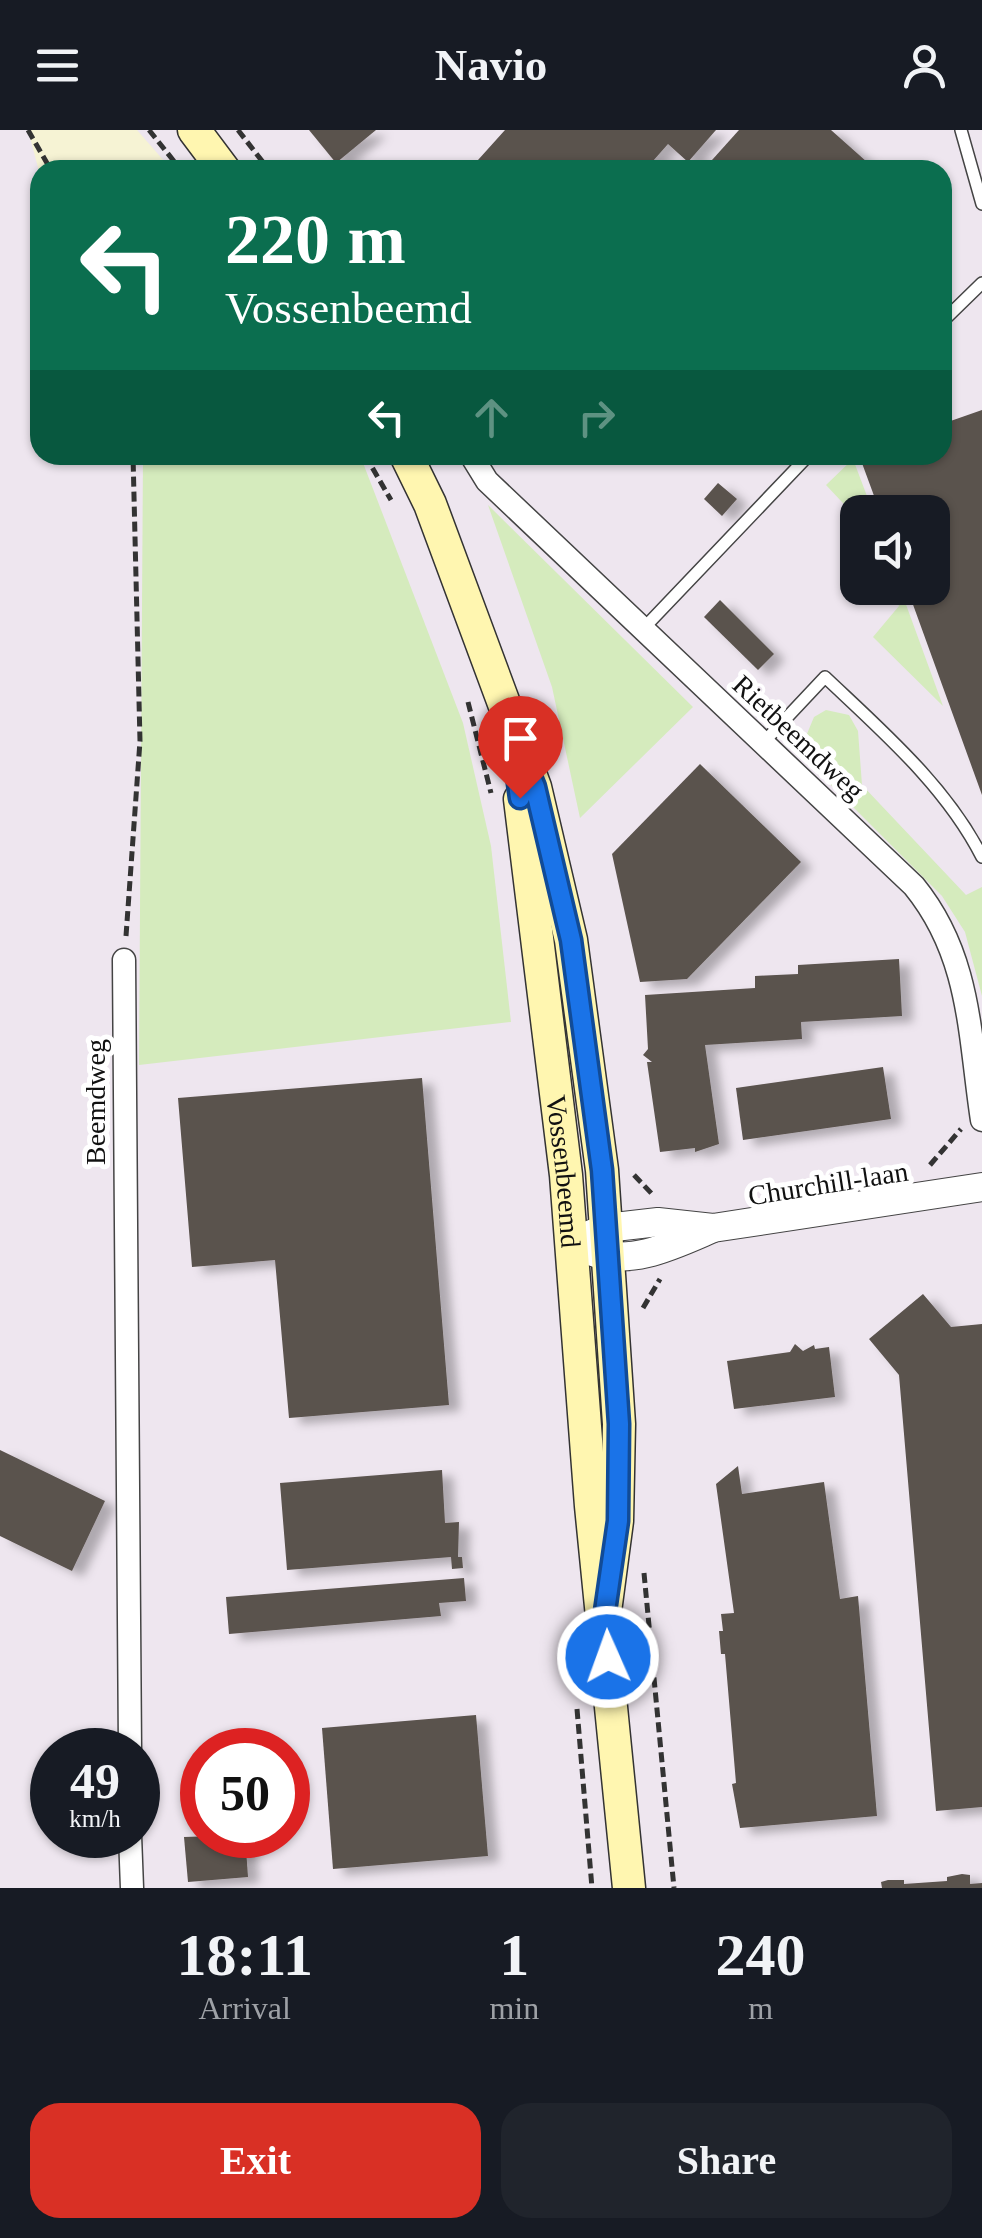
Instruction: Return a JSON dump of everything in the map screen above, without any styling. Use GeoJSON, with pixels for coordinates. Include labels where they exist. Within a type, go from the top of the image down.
{"type":"FeatureCollection","features":[{"type":"Feature","properties":{"kind":"main road"},"geometry":{"type":"LineString","coordinates":[[194,130],[216,160]]}},
{"type":"Feature","properties":{"kind":"main road","name":"Vossenbeemd"},"geometry":{"type":"LineString","coordinates":[[411,465],[430,504],[535,787],[571,940],[607,1243],[619,1424],[618,1521],[604,1618]]}},
{"type":"Feature","properties":{"kind":"main road","name":"Vossenbeemd"},"geometry":{"type":"LineString","coordinates":[[510,725],[544,980],[629,1888]]}},
{"type":"Feature","properties":{"kind":"street","name":"Rietbeemdweg"},"geometry":{"type":"LineString","coordinates":[[477,465],[487,481],[914,886],[934,911],[958,959],[976,1124]]}},
{"type":"Feature","properties":{"kind":"street","name":"Beemdweg"},"geometry":{"type":"LineString","coordinates":[[124,960],[130,1728]]}},
{"type":"Feature","properties":{"kind":"street","name":"Churchill-laan"},"geometry":{"type":"LineString","coordinates":[[570,1243],[607,1243],[659,1223],[713,1228],[982,1187]]}},
{"type":"Feature","properties":{"kind":"street"},"geometry":{"type":"LineString","coordinates":[[131,1858],[132,1888]]}},
{"type":"Feature","properties":{"kind":"lane"},"geometry":{"type":"LineString","coordinates":[[960,130],[982,204]]}},
{"type":"Feature","properties":{"kind":"lane"},"geometry":{"type":"LineString","coordinates":[[952,312],[982,283]]}},
{"type":"Feature","properties":{"kind":"lane"},"geometry":{"type":"LineString","coordinates":[[642,630],[799,465]]}},
{"type":"Feature","properties":{"kind":"lane"},"geometry":{"type":"LineString","coordinates":[[762,744],[825,677],[903,751],[972,837],[982,857]]}},
{"type":"Feature","properties":{"kind":"path"},"geometry":{"type":"LineString","coordinates":[[28,130],[45,160]]}},
{"type":"Feature","properties":{"kind":"path"},"geometry":{"type":"LineString","coordinates":[[149,130],[174,160]]}},
{"type":"Feature","properties":{"kind":"path"},"geometry":{"type":"LineString","coordinates":[[238,130],[261,160]]}},
{"type":"Feature","properties":{"kind":"path"},"geometry":{"type":"LineString","coordinates":[[124,960],[140,741],[133,465]]}},
{"type":"Feature","properties":{"kind":"path"},"geometry":{"type":"LineString","coordinates":[[371,465],[396,510]]}},
{"type":"Feature","properties":{"kind":"path"},"geometry":{"type":"LineString","coordinates":[[467,697],[491,794]]}},
{"type":"Feature","properties":{"kind":"path","name":"Churchill-laan"},"geometry":{"type":"LineString","coordinates":[[914,1171],[944,1154],[958,1130],[976,1124]]}},
{"type":"Feature","properties":{"kind":"path"},"geometry":{"type":"LineString","coordinates":[[626,1167],[659,1223],[665,1272],[648,1295],[637,1324]]}},
{"type":"Feature","properties":{"kind":"path"},"geometry":{"type":"LineString","coordinates":[[644,1558],[645,1616],[674,1888]]}},
{"type":"Feature","properties":{"kind":"shaded area"},"geometry":{"type":"Polygon","coordinates":[[[0,130],[982,130],[982,1888],[0,1888],[0,130]]]}},
{"type":"Feature","properties":{"kind":"shaded area"},"geometry":{"type":"Polygon","coordinates":[[[28,130],[137,130],[163,160],[36,160],[28,130]]]}},
{"type":"Feature","properties":{"kind":"green space"},"geometry":{"type":"Polygon","coordinates":[[[143,465],[364,465],[463,723],[491,846],[511,1022],[139,1065],[143,465]]]}},
{"type":"Feature","properties":{"kind":"green space"},"geometry":{"type":"Polygon","coordinates":[[[847,465],[855,465],[867,495],[840,495],[840,500],[826,485],[847,465]]]}},
{"type":"Feature","properties":{"kind":"green space"},"geometry":{"type":"Polygon","coordinates":[[[488,505],[693,707],[580,818],[552,687],[488,505]]]}},
{"type":"Feature","properties":{"kind":"green space"},"geometry":{"type":"Polygon","coordinates":[[[906,605],[943,706],[873,637],[899,606],[906,605]]]}},
{"type":"Feature","properties":{"kind":"green space"},"geometry":{"type":"Polygon","coordinates":[[[826,710],[849,715],[858,731],[862,785],[966,895],[982,887],[982,996],[965,932],[942,896],[799,753],[814,717],[826,710]]]}},
{"type":"Feature","properties":{"kind":"building"},"geometry":{"type":"Polygon","coordinates":[[[309,130],[376,130],[340,160],[334,160],[309,130]]]}},
{"type":"Feature","properties":{"kind":"building"},"geometry":{"type":"Polygon","coordinates":[[[505,130],[716,130],[690,160],[668,144],[654,160],[478,160],[505,130]]]}},
{"type":"Feature","properties":{"kind":"building"},"geometry":{"type":"Polygon","coordinates":[[[739,130],[831,130],[865,160],[712,160],[739,130]]]}},
{"type":"Feature","properties":{"kind":"building"},"geometry":{"type":"Polygon","coordinates":[[[982,410],[982,795],[913,605],[950,605],[950,495],[874,495],[863,465],[952,465],[952,420],[982,410]]]}},
{"type":"Feature","properties":{"kind":"building"},"geometry":{"type":"Polygon","coordinates":[[[718,483],[737,499],[722,516],[704,499],[718,483]]]}},
{"type":"Feature","properties":{"kind":"building"},"geometry":{"type":"Polygon","coordinates":[[[720,600],[774,654],[758,670],[704,617],[720,600]]]}},
{"type":"Feature","properties":{"kind":"building"},"geometry":{"type":"Polygon","coordinates":[[[700,764],[801,862],[687,979],[640,982],[612,854],[700,764]]]}},
{"type":"Feature","properties":{"kind":"building"},"geometry":{"type":"Polygon","coordinates":[[[899,959],[902,1016],[801,1022],[802,1039],[705,1045],[719,1144],[695,1152],[695,1148],[660,1152],[647,1062],[652,1062],[643,1055],[648,1049],[645,995],[755,988],[755,976],[798,974],[798,965],[899,959]]]}},
{"type":"Feature","properties":{"kind":"building"},"geometry":{"type":"Polygon","coordinates":[[[883,1067],[891,1119],[743,1140],[736,1088],[883,1067]]]}},
{"type":"Feature","properties":{"kind":"building"},"geometry":{"type":"Polygon","coordinates":[[[422,1078],[449,1405],[289,1418],[275,1260],[192,1267],[178,1098],[422,1078]]]}},
{"type":"Feature","properties":{"kind":"building"},"geometry":{"type":"Polygon","coordinates":[[[923,1294],[951,1327],[982,1324],[982,1807],[936,1811],[899,1375],[869,1339],[923,1294]]]}},
{"type":"Feature","properties":{"kind":"building"},"geometry":{"type":"Polygon","coordinates":[[[795,1344],[803,1351],[814,1345],[815,1349],[829,1347],[835,1397],[734,1409],[727,1361],[790,1352],[795,1344]]]}},
{"type":"Feature","properties":{"kind":"building"},"geometry":{"type":"Polygon","coordinates":[[[0,1450],[105,1501],[72,1571],[0,1536],[0,1450]]]}},
{"type":"Feature","properties":{"kind":"building"},"geometry":{"type":"Polygon","coordinates":[[[738,1466],[742,1494],[824,1482],[840,1599],[858,1596],[877,1816],[740,1828],[732,1784],[736,1783],[725,1654],[721,1654],[719,1631],[723,1631],[721,1614],[734,1613],[716,1484],[738,1466]]]}},
{"type":"Feature","properties":{"kind":"building"},"geometry":{"type":"Polygon","coordinates":[[[442,1470],[445,1523],[459,1522],[458,1557],[462,1557],[463,1568],[452,1569],[451,1557],[287,1570],[280,1483],[442,1470]]]}},
{"type":"Feature","properties":{"kind":"building"},"geometry":{"type":"Polygon","coordinates":[[[464,1578],[466,1601],[439,1603],[441,1616],[229,1634],[226,1597],[464,1578]]]}},
{"type":"Feature","properties":{"kind":"building"},"geometry":{"type":"Polygon","coordinates":[[[476,1715],[488,1856],[333,1869],[322,1728],[476,1715]]]}},
{"type":"Feature","properties":{"kind":"building"},"geometry":{"type":"Polygon","coordinates":[[[186,1858],[247,1858],[248,1877],[188,1882],[186,1858]]]}},
{"type":"Feature","properties":{"kind":"building"},"geometry":{"type":"Polygon","coordinates":[[[970,1875],[970,1884],[982,1883],[982,1888],[882,1888],[881,1882],[947,1881],[947,1877],[970,1875]]]}},
{"type":"Feature","properties":{"kind":"route"},"geometry":{"type":"LineString","coordinates":[[520,798],[510,725],[535,787],[571,940],[602,1170],[619,1424],[618,1521],[604,1618],[608,1657]]}}]}
